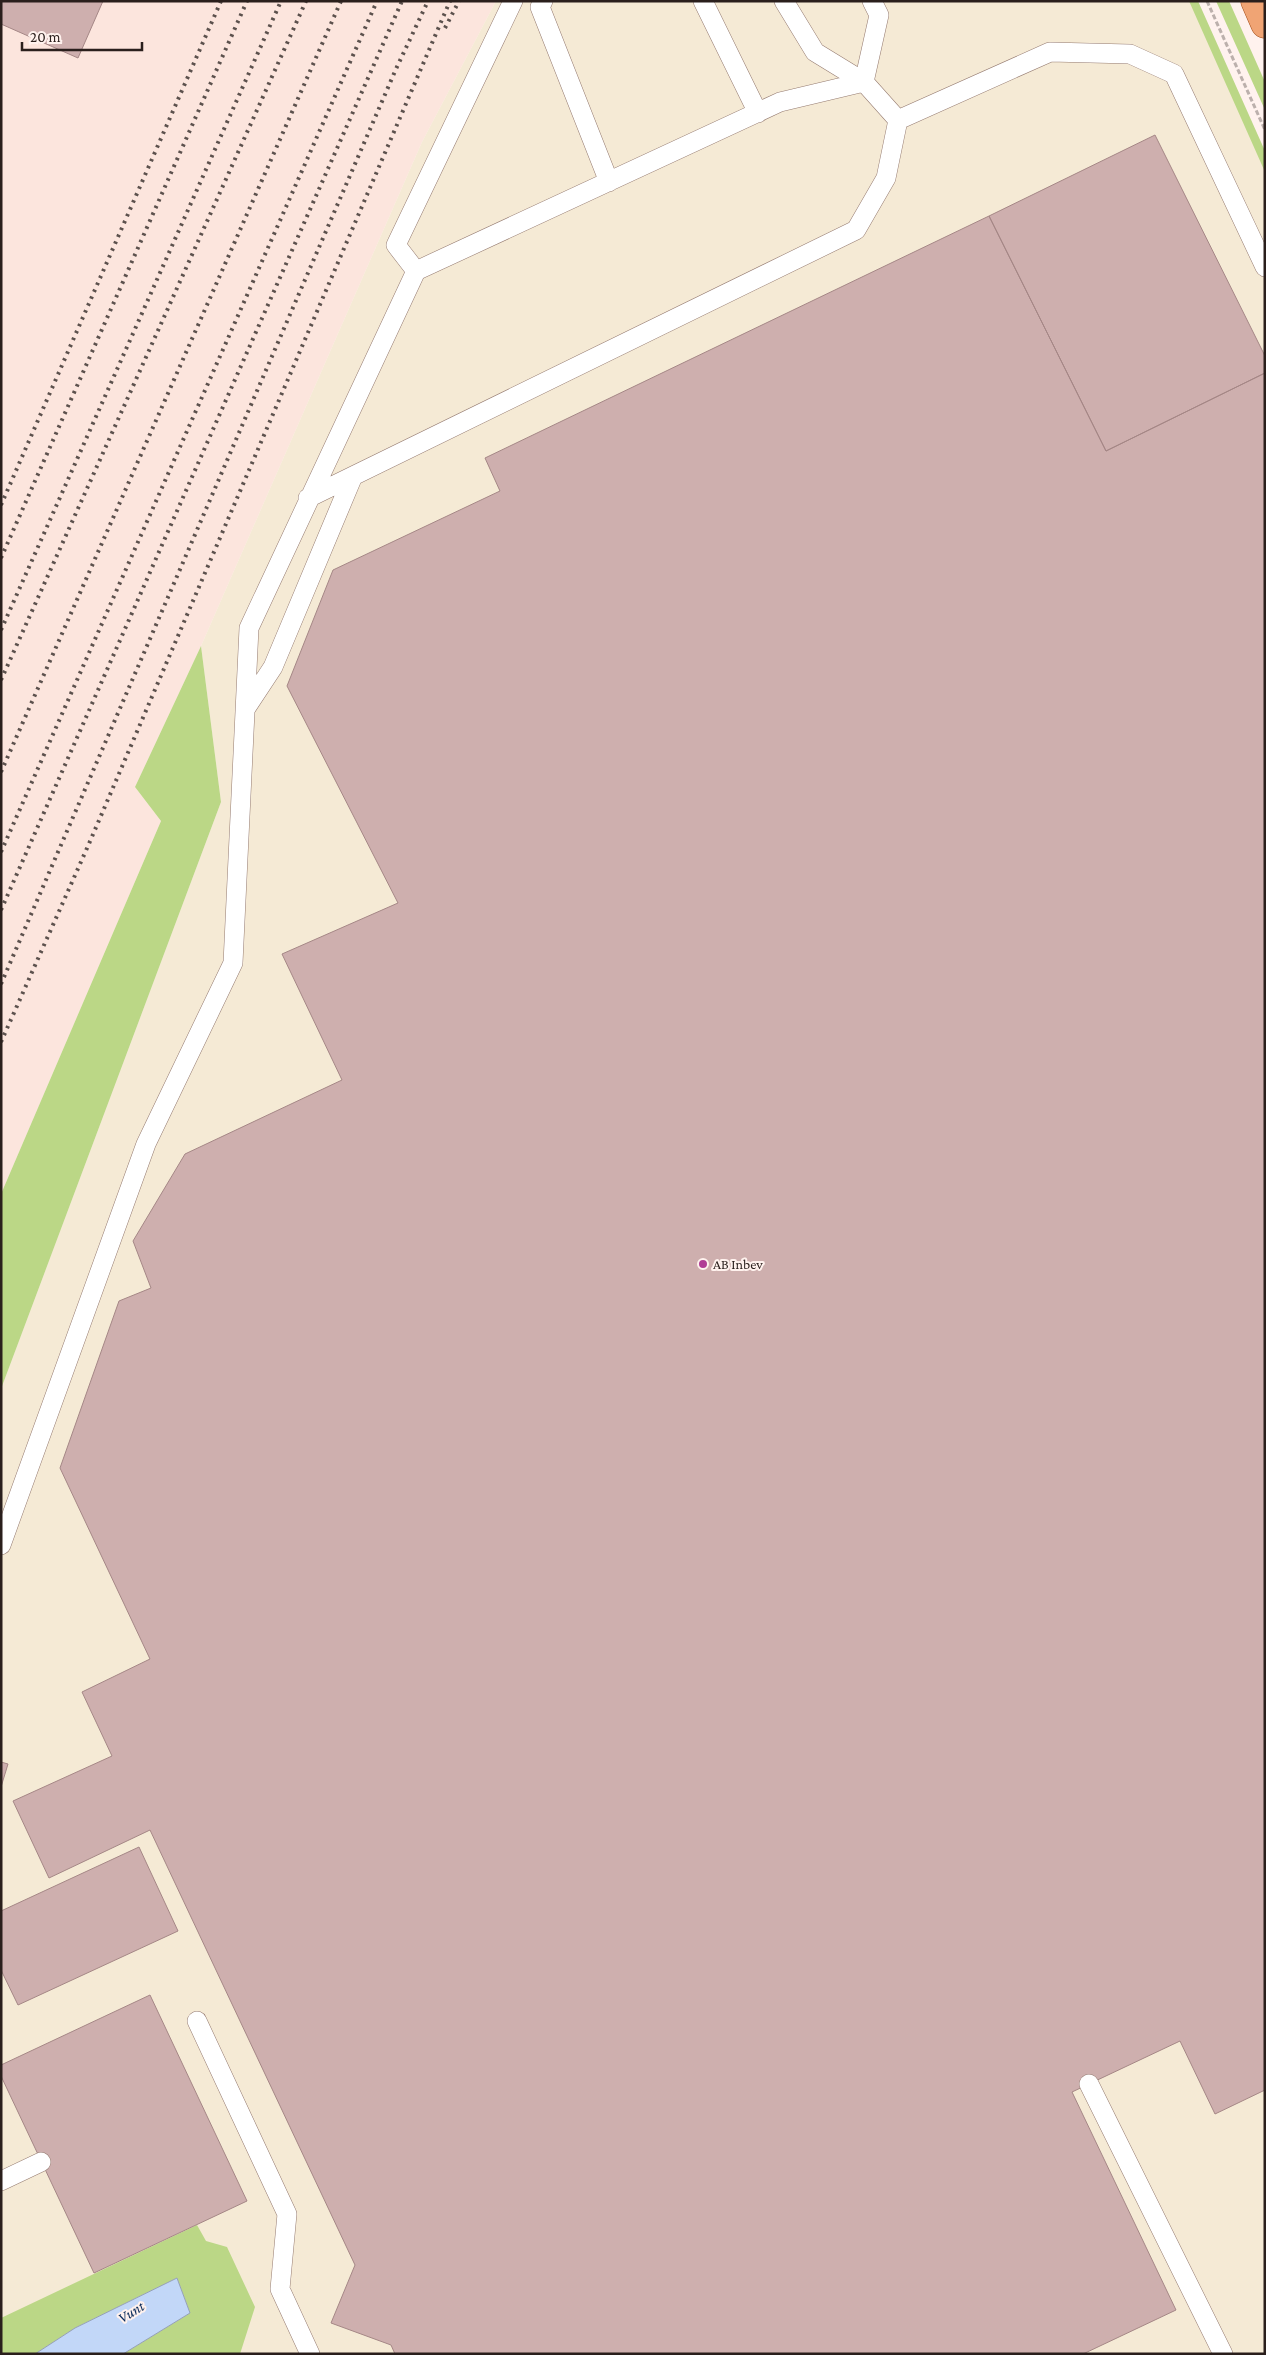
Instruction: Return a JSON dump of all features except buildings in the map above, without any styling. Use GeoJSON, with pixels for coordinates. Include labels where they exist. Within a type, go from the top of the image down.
{"type":"FeatureCollection","features":[{"type":"Feature","properties":{"kind":"main road"},"geometry":{"type":"LineString","coordinates":[[1255,1],[1265,24]]}},
{"type":"Feature","properties":{"kind":"lane"},"geometry":{"type":"LineString","coordinates":[[416,272],[396,245],[513,1]]}},
{"type":"Feature","properties":{"kind":"lane"},"geometry":{"type":"LineString","coordinates":[[543,1],[540,7],[609,182]]}},
{"type":"Feature","properties":{"kind":"lane"},"geometry":{"type":"LineString","coordinates":[[703,1],[758,113]]}},
{"type":"Feature","properties":{"kind":"lane"},"geometry":{"type":"LineString","coordinates":[[784,1],[815,52],[864,82],[898,120]]}},
{"type":"Feature","properties":{"kind":"lane"},"geometry":{"type":"LineString","coordinates":[[864,82],[879,16],[872,1]]}},
{"type":"Feature","properties":{"kind":"lane"},"geometry":{"type":"LineString","coordinates":[[898,120],[1050,52],[1130,54],[1174,74],[1265,267]]}},
{"type":"Feature","properties":{"kind":"lane"},"geometry":{"type":"LineString","coordinates":[[1,1545],[146,1144],[233,963],[249,628],[308,498],[416,272],[780,102],[864,82]]}},
{"type":"Feature","properties":{"kind":"lane"},"geometry":{"type":"LineString","coordinates":[[308,498],[856,230],[886,178],[898,120]]}},
{"type":"Feature","properties":{"kind":"lane"},"geometry":{"type":"LineString","coordinates":[[245,709],[273,667],[353,476]]}},
{"type":"Feature","properties":{"kind":"lane"},"geometry":{"type":"LineString","coordinates":[[197,2021],[287,2214],[280,2288],[310,2354]]}},
{"type":"Feature","properties":{"kind":"lane"},"geometry":{"type":"LineString","coordinates":[[1089,2084],[1224,2354]]}},
{"type":"Feature","properties":{"kind":"lane"},"geometry":{"type":"LineString","coordinates":[[1,2181],[42,2162]]}},
{"type":"Feature","properties":{"kind":"path"},"geometry":{"type":"LineString","coordinates":[[1207,1],[1265,130]]}},
{"type":"Feature","properties":{"kind":"shaded area"},"geometry":{"type":"Polygon","coordinates":[[[1,1],[496,1],[422,142],[201,646],[135,787],[161,821],[1,1194],[1,1]]]}},
{"type":"Feature","properties":{"kind":"shaded area","name":"AB Inbev"},"geometry":{"type":"Polygon","coordinates":[[[496,1],[1191,1],[1265,164],[1265,2354],[1,2354],[1,1389],[221,802],[201,646],[422,142],[496,1]]]}},
{"type":"Feature","properties":{"kind":"green space"},"geometry":{"type":"Polygon","coordinates":[[[1189,1],[1198,1],[1265,151],[1265,172],[1189,1]]]}},
{"type":"Feature","properties":{"kind":"green space"},"geometry":{"type":"Polygon","coordinates":[[[1216,1],[1229,1],[1265,82],[1265,110],[1216,1]]]}},
{"type":"Feature","properties":{"kind":"green space"},"geometry":{"type":"Polygon","coordinates":[[[201,646],[221,802],[1,1389],[1,1194],[161,821],[135,787],[201,646]]]}},
{"type":"Feature","properties":{"kind":"green space"},"geometry":{"type":"Polygon","coordinates":[[[197,2225],[206,2241],[227,2247],[255,2307],[240,2354],[123,2354],[190,2313],[177,2278],[75,2328],[35,2354],[1,2354],[1,2318],[197,2225]]]}},
{"type":"Feature","properties":{"kind":"water","name":"Vunt"},"geometry":{"type":"Polygon","coordinates":[[[177,2278],[190,2313],[123,2354],[35,2354],[75,2328],[177,2278]]]}},
{"type":"Feature","properties":{"kind":"railway"},"geometry":{"type":"LineString","coordinates":[[1,505],[221,1]]}},
{"type":"Feature","properties":{"kind":"railway"},"geometry":{"type":"LineString","coordinates":[[1,558],[247,1]]}},
{"type":"Feature","properties":{"kind":"railway"},"geometry":{"type":"LineString","coordinates":[[1,630],[281,1]]}},
{"type":"Feature","properties":{"kind":"railway"},"geometry":{"type":"LineString","coordinates":[[1,680],[306,1]]}},
{"type":"Feature","properties":{"kind":"railway"},"geometry":{"type":"LineString","coordinates":[[1,772],[341,1]]}},
{"type":"Feature","properties":{"kind":"railway"},"geometry":{"type":"LineString","coordinates":[[1,852],[377,1]]}},
{"type":"Feature","properties":{"kind":"railway"},"geometry":{"type":"LineString","coordinates":[[1,910],[402,1]]}},
{"type":"Feature","properties":{"kind":"railway"},"geometry":{"type":"LineString","coordinates":[[1,984],[396,69],[428,1]]}},
{"type":"Feature","properties":{"kind":"railway"},"geometry":{"type":"LineString","coordinates":[[1,1042],[88,846],[450,1]]}},
{"type":"Feature","properties":{"kind":"railway"},"geometry":{"type":"LineString","coordinates":[[445,28],[459,1]]}},
{"type":"Feature","properties":{"kind":"place","name":"AB Inbev"},"geometry":{"type":"Point","coordinates":[703,1264]}}]}
